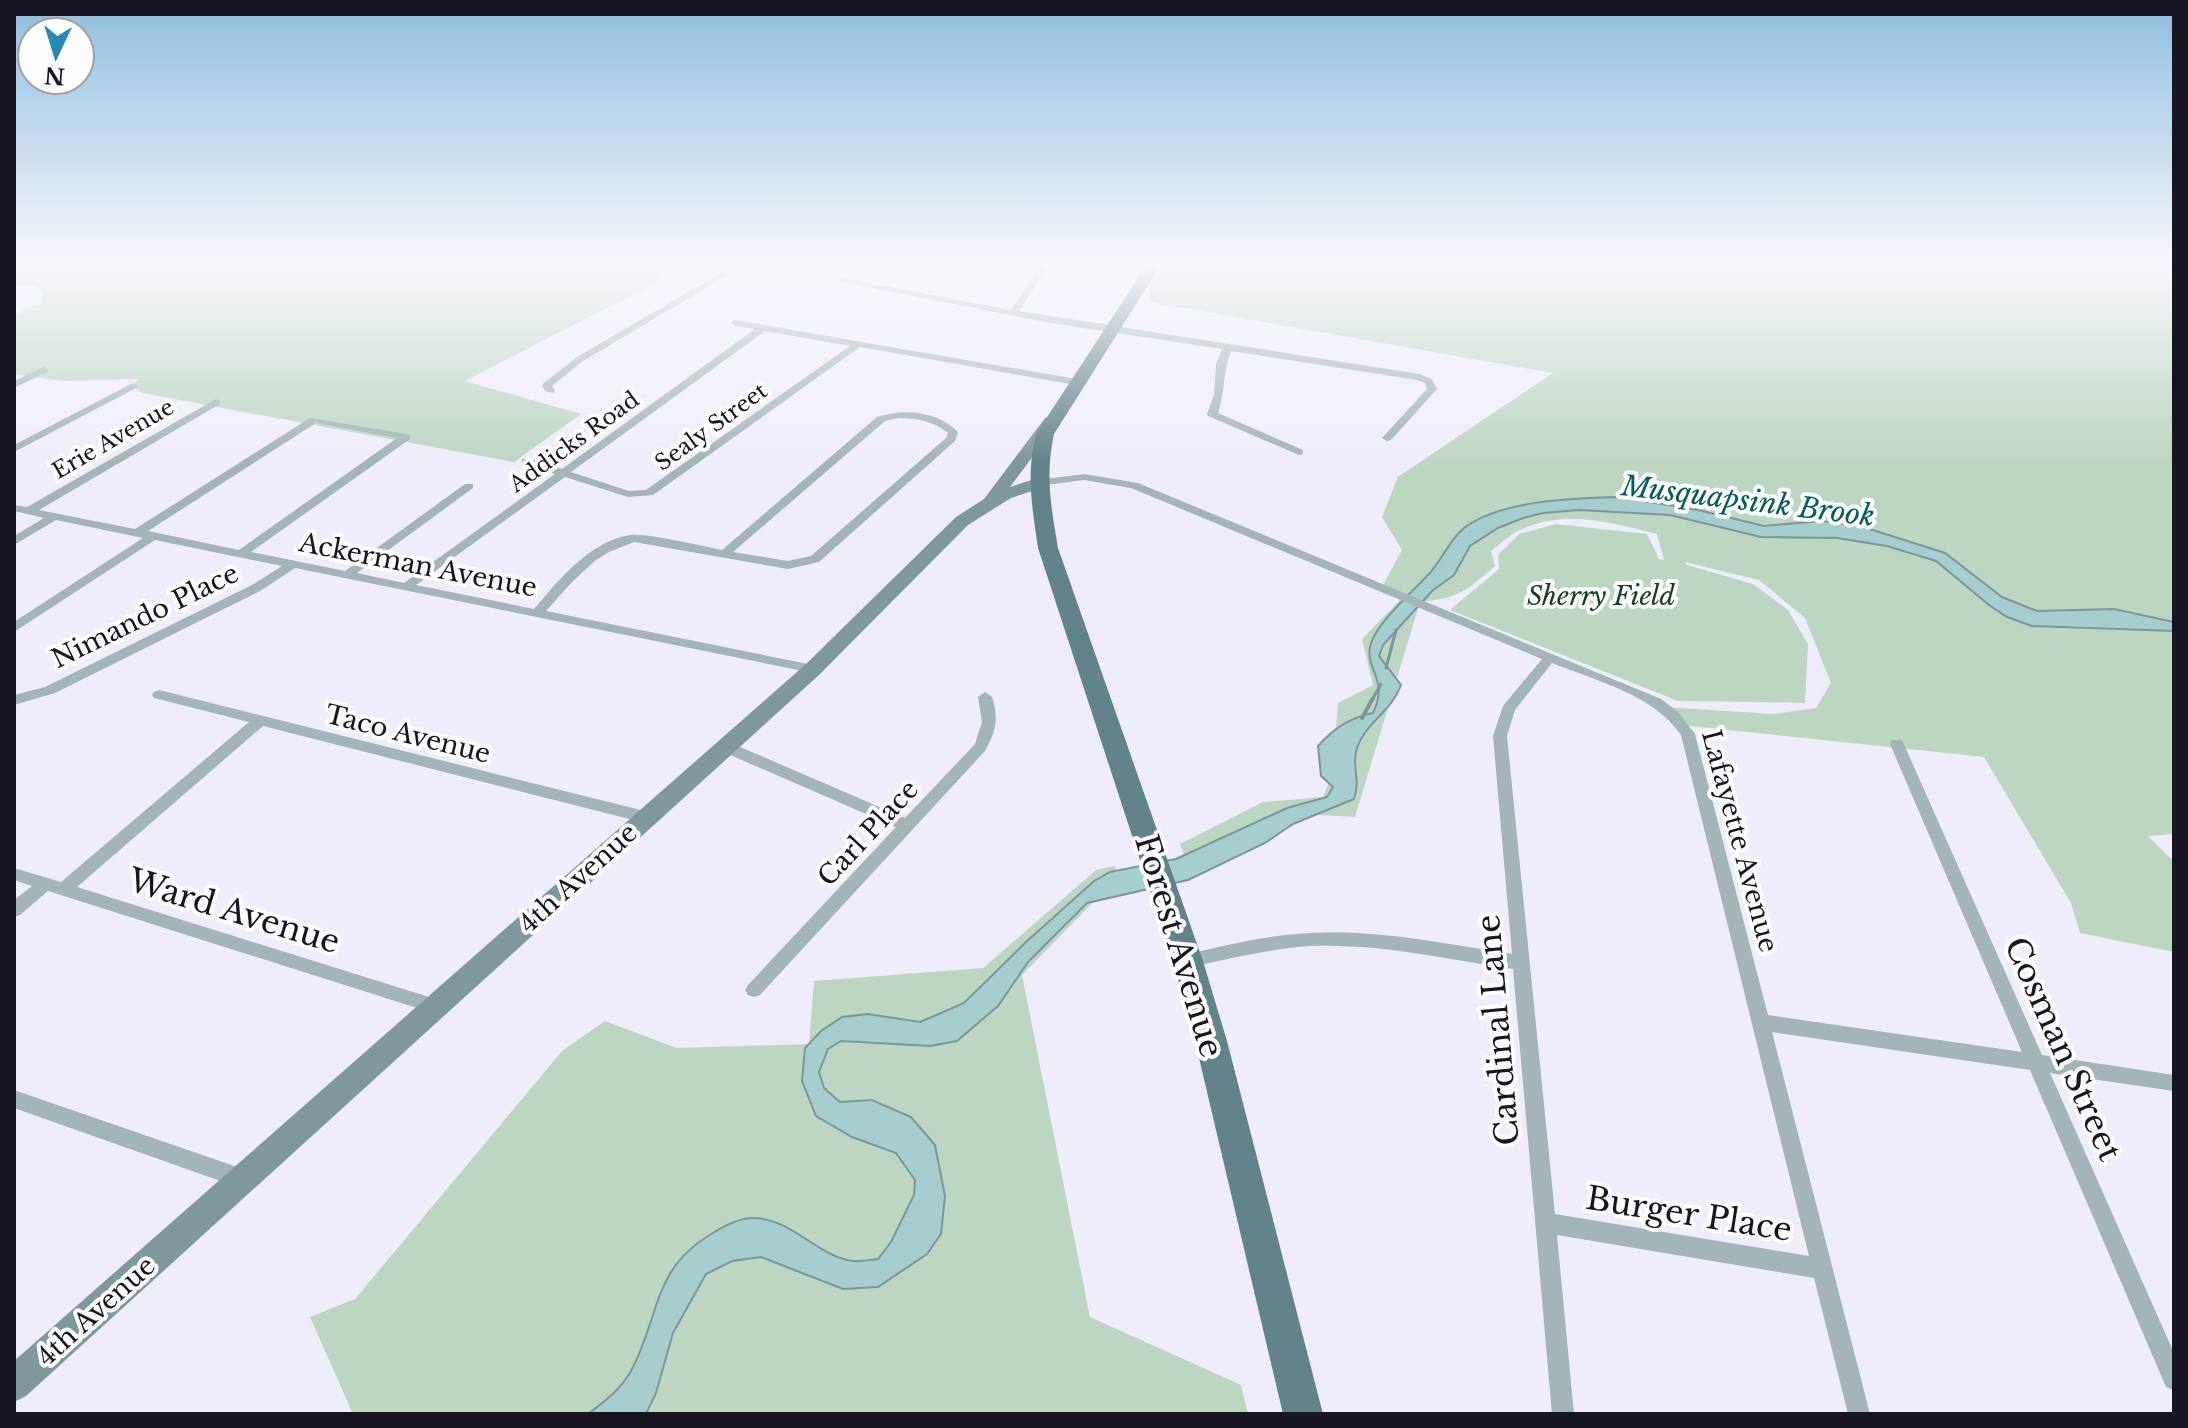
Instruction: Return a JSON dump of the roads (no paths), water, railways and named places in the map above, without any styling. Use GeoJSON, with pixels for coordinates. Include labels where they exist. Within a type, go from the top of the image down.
{"type":"FeatureCollection","features":[{"type":"Feature","properties":{"kind":"main road"},"geometry":{"type":"LineString","coordinates":[[989,502],[1052,420],[1110,330]]}},
{"type":"Feature","properties":{"kind":"main road"},"geometry":{"type":"LineString","coordinates":[[1038,483],[1041,449],[1052,420]]}},
{"type":"Feature","properties":{"kind":"main road","name":"4th Avenue"},"geometry":{"type":"LineString","coordinates":[[14,1384],[813,669],[962,521],[989,502],[1038,483]]}},
{"type":"Feature","properties":{"kind":"main road","name":"Forest Avenue"},"geometry":{"type":"LineString","coordinates":[[1038,483],[1048,548],[1183,946],[1211,1041],[1303,1414]]}},
{"type":"Feature","properties":{"kind":"street"},"geometry":{"type":"LineString","coordinates":[[550,391],[547,385],[580,359],[630,330]]}},
{"type":"Feature","properties":{"kind":"street","name":"Addicks Road"},"geometry":{"type":"LineString","coordinates":[[406,587],[760,330]]}},
{"type":"Feature","properties":{"kind":"street"},"geometry":{"type":"LineString","coordinates":[[780,330],[1076,382]]}},
{"type":"Feature","properties":{"kind":"street"},"geometry":{"type":"LineString","coordinates":[[1128,330],[1429,381],[1432,389],[1387,438]]}},
{"type":"Feature","properties":{"kind":"street","name":"Sealy Street"},"geometry":{"type":"LineString","coordinates":[[526,461],[628,494],[642,495],[657,490],[860,343]]}},
{"type":"Feature","properties":{"kind":"street"},"geometry":{"type":"LineString","coordinates":[[1228,346],[1221,364],[1219,395],[1212,414],[1299,452]]}},
{"type":"Feature","properties":{"kind":"street"},"geometry":{"type":"LineString","coordinates":[[14,385],[44,370]]}},
{"type":"Feature","properties":{"kind":"street"},"geometry":{"type":"LineString","coordinates":[[14,449],[133,386]]}},
{"type":"Feature","properties":{"kind":"street","name":"Erie Avenue"},"geometry":{"type":"LineString","coordinates":[[29,511],[216,402]]}},
{"type":"Feature","properties":{"kind":"street"},"geometry":{"type":"LineString","coordinates":[[537,613],[581,568],[624,539],[641,538],[788,565],[815,559],[953,435],[946,425],[908,414],[881,419],[725,553]]}},
{"type":"Feature","properties":{"kind":"street"},"geometry":{"type":"LineString","coordinates":[[137,533],[314,420],[406,437],[241,554]]}},
{"type":"Feature","properties":{"kind":"street","name":"Lafayette Avenue"},"geometry":{"type":"LineString","coordinates":[[1038,483],[1084,477],[1134,485],[1650,698],[1675,716],[1688,734],[1859,1414]]}},
{"type":"Feature","properties":{"kind":"street"},"geometry":{"type":"LineString","coordinates":[[347,575],[469,486]]}},
{"type":"Feature","properties":{"kind":"street","name":"Ackerman Avenue"},"geometry":{"type":"LineString","coordinates":[[14,508],[813,669]]}},
{"type":"Feature","properties":{"kind":"street"},"geometry":{"type":"LineString","coordinates":[[14,541],[55,516]]}},
{"type":"Feature","properties":{"kind":"street","name":"Nimando Place"},"geometry":{"type":"LineString","coordinates":[[14,628],[153,536]]}},
{"type":"Feature","properties":{"kind":"street","name":"Nimando Place"},"geometry":{"type":"LineString","coordinates":[[14,700],[50,690],[256,588],[293,564]]}},
{"type":"Feature","properties":{"kind":"street","name":"Cardinal Lane"},"geometry":{"type":"LineString","coordinates":[[1550,657],[1508,709],[1500,736],[1563,1414]]}},
{"type":"Feature","properties":{"kind":"street","name":"Taco Avenue"},"geometry":{"type":"LineString","coordinates":[[159,695],[645,817]]}},
{"type":"Feature","properties":{"kind":"street","name":"Carl Place"},"geometry":{"type":"LineString","coordinates":[[754,990],[980,747],[990,725],[990,711],[985,697]]}},
{"type":"Feature","properties":{"kind":"street"},"geometry":{"type":"LineString","coordinates":[[64,889],[258,722]]}},
{"type":"Feature","properties":{"kind":"street","name":"Cosman Street"},"geometry":{"type":"LineString","coordinates":[[1897,744],[2174,1379]]}},
{"type":"Feature","properties":{"kind":"street"},"geometry":{"type":"LineString","coordinates":[[726,747],[907,825]]}},
{"type":"Feature","properties":{"kind":"street","name":"Ward Avenue"},"geometry":{"type":"LineString","coordinates":[[14,874],[436,1006]]}},
{"type":"Feature","properties":{"kind":"street"},"geometry":{"type":"LineString","coordinates":[[14,910],[45,884]]}},
{"type":"Feature","properties":{"kind":"street"},"geometry":{"type":"LineString","coordinates":[[1183,946],[1261,945],[1329,939],[1366,941],[1522,963]]}},
{"type":"Feature","properties":{"kind":"street"},"geometry":{"type":"LineString","coordinates":[[1760,1022],[2174,1083]]}},
{"type":"Feature","properties":{"kind":"street"},"geometry":{"type":"LineString","coordinates":[[14,1099],[243,1179]]}},
{"type":"Feature","properties":{"kind":"street","name":"Burger Place"},"geometry":{"type":"LineString","coordinates":[[1546,1223],[1822,1269]]}},
{"type":"Feature","properties":{"kind":"waterway","name":"Musquapsink Brook"},"geometry":{"type":"LineString","coordinates":[[1386,668],[1396,630]]}},
{"type":"Feature","properties":{"kind":"waterway","name":"Musquapsink Brook"},"geometry":{"type":"LineString","coordinates":[[1372,700],[1381,684]]}},
{"type":"Feature","properties":{"kind":"waterway","name":"Musquapsink Brook"},"geometry":{"type":"LineString","coordinates":[[1362,718],[1373,698]]}},
{"type":"Feature","properties":{"kind":"park label","name":"Sherry Field"},"geometry":{"type":"Point","coordinates":[1601,596]}}]}
